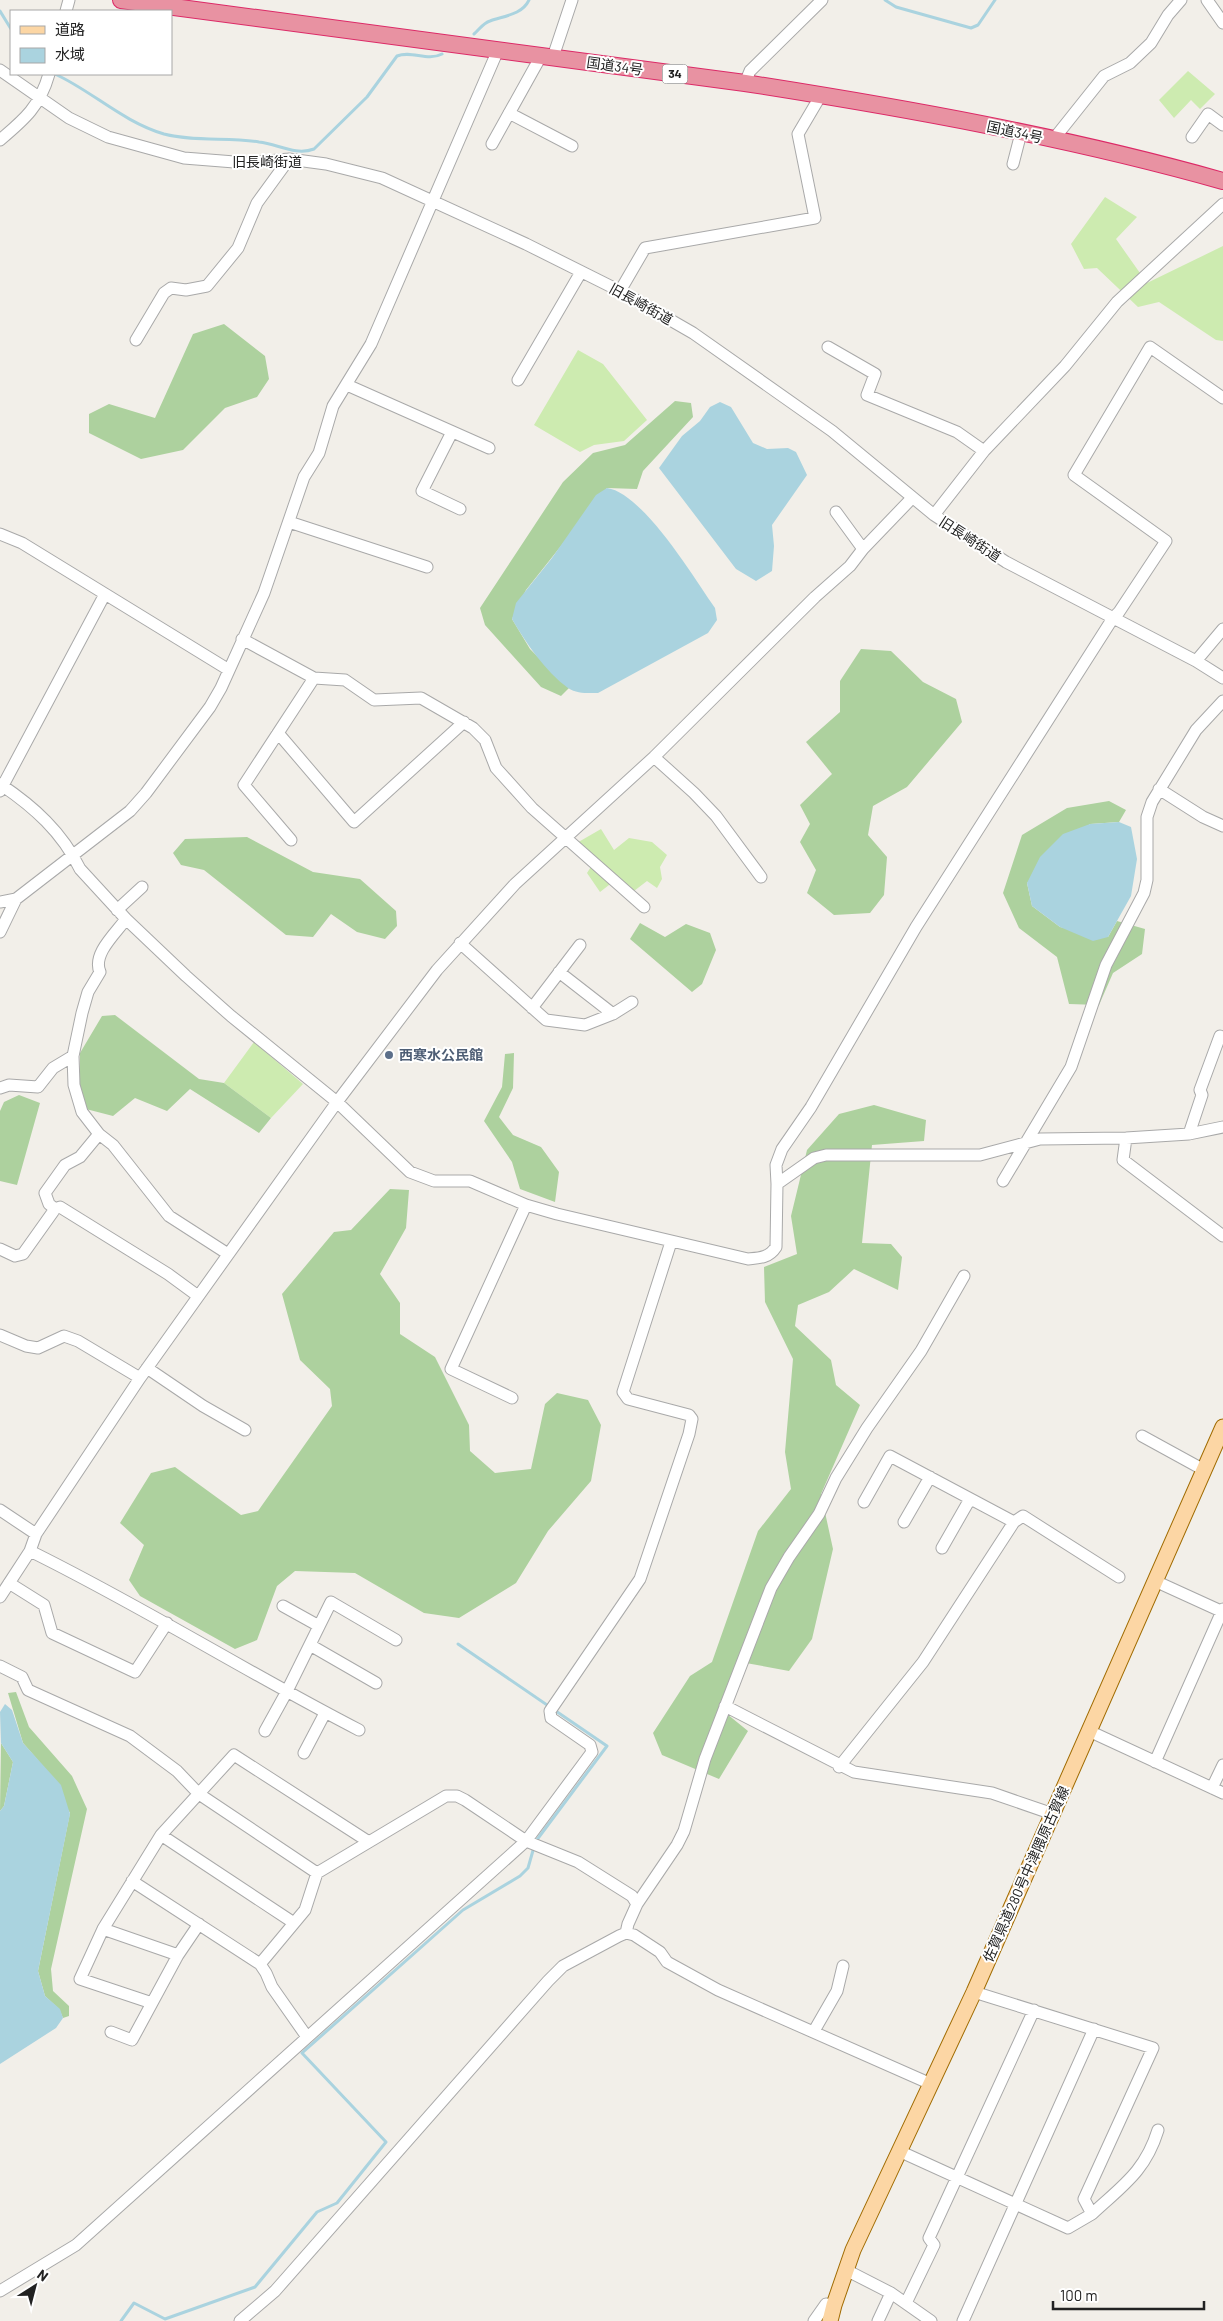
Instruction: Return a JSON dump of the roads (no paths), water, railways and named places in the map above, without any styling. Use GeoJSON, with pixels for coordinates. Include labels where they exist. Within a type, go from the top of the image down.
{"type":"FeatureCollection","features":[{"type":"Feature","properties":{"kind":"highway","name":"国道34号"},"geometry":{"type":"LineString","coordinates":[[130,1],[744,83],[821,95],[1054,140],[1223,181]]}},
{"type":"Feature","properties":{"kind":"main road","name":"佐賀県道280号中津隈原古賀線"},"geometry":{"type":"LineString","coordinates":[[830,2321],[846,2270],[899,2151],[974,1992],[1223,1428]]}},
{"type":"Feature","properties":{"kind":"street"},"geometry":{"type":"LineString","coordinates":[[492,144],[509,113],[547,57],[572,0]]}},
{"type":"Feature","properties":{"kind":"street"},"geometry":{"type":"LineString","coordinates":[[744,83],[750,71],[822,0]]}},
{"type":"Feature","properties":{"kind":"street"},"geometry":{"type":"LineString","coordinates":[[1054,140],[1104,76],[1130,63],[1152,43],[1168,15],[1181,0]]}},
{"type":"Feature","properties":{"kind":"street"},"geometry":{"type":"LineString","coordinates":[[1207,0],[1223,23]]}},
{"type":"Feature","properties":{"kind":"street"},"geometry":{"type":"LineString","coordinates":[[0,932],[16,899],[130,811],[146,793],[210,707],[264,593],[304,477],[319,453],[333,406],[371,344],[498,50]]}},
{"type":"Feature","properties":{"kind":"street","name":"旧長崎街道"},"geometry":{"type":"LineString","coordinates":[[0,70],[40,100],[69,118],[108,137],[184,158],[247,163],[289,159],[326,164],[382,178],[581,272],[693,334],[772,387],[832,431],[934,516],[1006,562],[1196,661],[1223,678]]}},
{"type":"Feature","properties":{"kind":"street"},"geometry":{"type":"LineString","coordinates":[[0,140],[19,124],[40,100],[49,75]]}},
{"type":"Feature","properties":{"kind":"street"},"geometry":{"type":"LineString","coordinates":[[620,292],[645,248],[815,218],[798,134],[821,95]]}},
{"type":"Feature","properties":{"kind":"street"},"geometry":{"type":"LineString","coordinates":[[509,113],[572,146]]}},
{"type":"Feature","properties":{"kind":"street"},"geometry":{"type":"LineString","coordinates":[[1192,137],[1208,114],[1223,125]]}},
{"type":"Feature","properties":{"kind":"street"},"geometry":{"type":"LineString","coordinates":[[1013,164],[1020,133]]}},
{"type":"Feature","properties":{"kind":"street"},"geometry":{"type":"LineString","coordinates":[[136,340],[164,293],[171,288],[186,290],[207,286],[238,248],[257,203],[289,159]]}},
{"type":"Feature","properties":{"kind":"street"},"geometry":{"type":"LineString","coordinates":[[934,516],[984,451],[1065,366],[1117,302],[1223,204]]}},
{"type":"Feature","properties":{"kind":"street"},"geometry":{"type":"LineString","coordinates":[[518,380],[581,272]]}},
{"type":"Feature","properties":{"kind":"street"},"geometry":{"type":"LineString","coordinates":[[828,347],[875,374],[867,395],[957,432],[984,451]]}},
{"type":"Feature","properties":{"kind":"street"},"geometry":{"type":"LineString","coordinates":[[105,594],[1,787],[47,820],[73,855],[80,869],[117,910],[231,1016],[337,1102],[410,1172],[434,1180],[470,1181],[526,1205],[671,1242],[748,1259],[762,1258],[772,1253],[776,1248],[776,1165],[782,1149],[811,1107],[916,927],[1113,618],[1119,612],[1166,541],[1074,475],[1150,347],[1223,398]]}},
{"type":"Feature","properties":{"kind":"street"},"geometry":{"type":"LineString","coordinates":[[347,385],[489,448]]}},
{"type":"Feature","properties":{"kind":"street"},"geometry":{"type":"LineString","coordinates":[[452,432],[422,491],[460,509]]}},
{"type":"Feature","properties":{"kind":"street"},"geometry":{"type":"LineString","coordinates":[[0,1597],[30,1551],[36,1534],[140,1378],[337,1102],[437,970],[515,884],[654,757],[815,597],[850,566],[912,498]]}},
{"type":"Feature","properties":{"kind":"street"},"geometry":{"type":"LineString","coordinates":[[836,512],[864,549]]}},
{"type":"Feature","properties":{"kind":"street"},"geometry":{"type":"LineString","coordinates":[[289,522],[428,566]]}},
{"type":"Feature","properties":{"kind":"street"},"geometry":{"type":"LineString","coordinates":[[0,534],[22,543],[229,670]]}},
{"type":"Feature","properties":{"kind":"street"},"geometry":{"type":"LineString","coordinates":[[1196,661],[1223,629]]}},
{"type":"Feature","properties":{"kind":"street"},"geometry":{"type":"LineString","coordinates":[[242,639],[314,678],[345,680],[374,700],[422,698],[464,722],[485,740],[496,768],[532,808],[644,907]]}},
{"type":"Feature","properties":{"kind":"street"},"geometry":{"type":"LineString","coordinates":[[291,840],[244,785],[314,678]]}},
{"type":"Feature","properties":{"kind":"street"},"geometry":{"type":"LineString","coordinates":[[1003,1181],[1071,1067],[1106,965],[1144,893],[1147,870],[1147,817],[1159,789],[1196,730],[1223,701]]}},
{"type":"Feature","properties":{"kind":"street"},"geometry":{"type":"LineString","coordinates":[[278,733],[354,822],[464,722]]}},
{"type":"Feature","properties":{"kind":"street"},"geometry":{"type":"LineString","coordinates":[[654,757],[716,816],[761,877]]}},
{"type":"Feature","properties":{"kind":"street"},"geometry":{"type":"LineString","coordinates":[[1159,789],[1203,817],[1223,826]]}},
{"type":"Feature","properties":{"kind":"street"},"geometry":{"type":"LineString","coordinates":[[117,910],[142,887]]}},
{"type":"Feature","properties":{"kind":"street"},"geometry":{"type":"LineString","coordinates":[[0,902],[16,899]]}},
{"type":"Feature","properties":{"kind":"street"},"geometry":{"type":"LineString","coordinates":[[126,919],[98,958],[97,966],[100,972],[88,992],[82,1013],[73,1056],[74,1085],[82,1112],[99,1134],[113,1145],[169,1216],[228,1254]]}},
{"type":"Feature","properties":{"kind":"street"},"geometry":{"type":"LineString","coordinates":[[460,943],[546,1020],[585,1025],[613,1014],[632,1002]]}},
{"type":"Feature","properties":{"kind":"street"},"geometry":{"type":"LineString","coordinates":[[532,1008],[580,945]]}},
{"type":"Feature","properties":{"kind":"street"},"geometry":{"type":"LineString","coordinates":[[559,972],[613,1014]]}},
{"type":"Feature","properties":{"kind":"street"},"geometry":{"type":"LineString","coordinates":[[1188,1134],[1202,1095],[1200,1090],[1220,1036]]}},
{"type":"Feature","properties":{"kind":"street"},"geometry":{"type":"LineString","coordinates":[[0,1088],[8,1085],[38,1087],[53,1068],[73,1056]]}},
{"type":"Feature","properties":{"kind":"street"},"geometry":{"type":"LineString","coordinates":[[777,1184],[800,1166],[814,1158],[826,1155],[882,1157],[980,1155],[1040,1139],[1126,1138],[1188,1134],[1223,1127]]}},
{"type":"Feature","properties":{"kind":"street"},"geometry":{"type":"LineString","coordinates":[[55,1209],[49,1204],[45,1193],[65,1165],[80,1157],[99,1134]]}},
{"type":"Feature","properties":{"kind":"street"},"geometry":{"type":"LineString","coordinates":[[1126,1138],[1123,1160],[1223,1236]]}},
{"type":"Feature","properties":{"kind":"street"},"geometry":{"type":"LineString","coordinates":[[512,1398],[451,1369],[526,1205]]}},
{"type":"Feature","properties":{"kind":"street"},"geometry":{"type":"LineString","coordinates":[[0,1249],[15,1256],[23,1254],[55,1209],[60,1208],[168,1274],[198,1296]]}},
{"type":"Feature","properties":{"kind":"street"},"geometry":{"type":"LineString","coordinates":[[0,2291],[76,2245],[526,1841],[592,1752],[590,1745],[551,1718],[552,1708],[640,1580],[689,1434],[692,1419],[689,1415],[628,1399],[623,1392],[671,1242]]}},
{"type":"Feature","properties":{"kind":"street"},"geometry":{"type":"LineString","coordinates":[[240,2321],[275,2291],[548,1981],[563,1966],[626,1933],[637,1904],[677,1845],[684,1831],[705,1759],[771,1588],[789,1557],[819,1514],[836,1478],[867,1428],[921,1351],[964,1276]]}},
{"type":"Feature","properties":{"kind":"street"},"geometry":{"type":"LineString","coordinates":[[0,1334],[26,1346],[38,1348],[64,1336],[78,1341],[140,1378]]}},
{"type":"Feature","properties":{"kind":"street"},"geometry":{"type":"LineString","coordinates":[[147,1368],[203,1406],[245,1430]]}},
{"type":"Feature","properties":{"kind":"street"},"geometry":{"type":"LineString","coordinates":[[1142,1436],[1204,1470]]}},
{"type":"Feature","properties":{"kind":"street"},"geometry":{"type":"LineString","coordinates":[[864,1502],[890,1456],[1014,1522]]}},
{"type":"Feature","properties":{"kind":"street"},"geometry":{"type":"LineString","coordinates":[[904,1522],[930,1477]]}},
{"type":"Feature","properties":{"kind":"street"},"geometry":{"type":"LineString","coordinates":[[942,1548],[970,1499]]}},
{"type":"Feature","properties":{"kind":"street"},"geometry":{"type":"LineString","coordinates":[[0,1510],[36,1534]]}},
{"type":"Feature","properties":{"kind":"street"},"geometry":{"type":"LineString","coordinates":[[839,1767],[923,1662],[1014,1522],[1023,1516],[1119,1577]]}},
{"type":"Feature","properties":{"kind":"street"},"geometry":{"type":"LineString","coordinates":[[30,1551],[167,1623],[286,1693],[360,1730]]}},
{"type":"Feature","properties":{"kind":"street"},"geometry":{"type":"LineString","coordinates":[[1155,1581],[1223,1611],[1155,1762]]}},
{"type":"Feature","properties":{"kind":"street"},"geometry":{"type":"LineString","coordinates":[[9,1583],[44,1606],[52,1633],[135,1672],[167,1623]]}},
{"type":"Feature","properties":{"kind":"street"},"geometry":{"type":"LineString","coordinates":[[265,1730],[286,1693],[330,1602],[396,1640]]}},
{"type":"Feature","properties":{"kind":"street"},"geometry":{"type":"LineString","coordinates":[[283,1606],[319,1626]]}},
{"type":"Feature","properties":{"kind":"street"},"geometry":{"type":"LineString","coordinates":[[310,1645],[376,1683]]}},
{"type":"Feature","properties":{"kind":"street"},"geometry":{"type":"LineString","coordinates":[[0,1666],[22,1677],[28,1690],[130,1736],[177,1771],[199,1794],[317,1873]]}},
{"type":"Feature","properties":{"kind":"street"},"geometry":{"type":"LineString","coordinates":[[725,1706],[839,1767],[854,1772],[992,1793],[1053,1814]]}},
{"type":"Feature","properties":{"kind":"street"},"geometry":{"type":"LineString","coordinates":[[304,1753],[325,1713]]}},
{"type":"Feature","properties":{"kind":"street"},"geometry":{"type":"LineString","coordinates":[[1089,1731],[1218,1791],[1223,1765]]}},
{"type":"Feature","properties":{"kind":"street"},"geometry":{"type":"LineString","coordinates":[[152,2003],[80,1978],[103,1929],[161,1836],[234,1754],[368,1842]]}},
{"type":"Feature","properties":{"kind":"street"},"geometry":{"type":"LineString","coordinates":[[260,1964],[305,1910],[317,1873],[446,1796],[457,1796],[465,1800],[526,1841],[578,1862],[632,1896],[637,1904]]}},
{"type":"Feature","properties":{"kind":"street"},"geometry":{"type":"LineString","coordinates":[[161,1836],[294,1923]]}},
{"type":"Feature","properties":{"kind":"street"},"geometry":{"type":"LineString","coordinates":[[132,1881],[260,1964],[272,1987],[307,2037]]}},
{"type":"Feature","properties":{"kind":"street"},"geometry":{"type":"LineString","coordinates":[[111,2032],[132,2040],[178,1955],[199,1924]]}},
{"type":"Feature","properties":{"kind":"street"},"geometry":{"type":"LineString","coordinates":[[103,1929],[178,1955]]}},
{"type":"Feature","properties":{"kind":"street"},"geometry":{"type":"LineString","coordinates":[[626,1933],[634,1935],[660,1952],[667,1962],[718,1990],[931,2084]]}},
{"type":"Feature","properties":{"kind":"street"},"geometry":{"type":"LineString","coordinates":[[814,2031],[837,1990],[843,1966]]}},
{"type":"Feature","properties":{"kind":"street"},"geometry":{"type":"LineString","coordinates":[[974,1992],[1153,2048],[1084,2199],[1092,2214]]}},
{"type":"Feature","properties":{"kind":"street"},"geometry":{"type":"LineString","coordinates":[[906,2303],[934,2244],[929,2238],[1034,2010]]}},
{"type":"Feature","properties":{"kind":"street"},"geometry":{"type":"LineString","coordinates":[[963,2321],[1094,2029]]}},
{"type":"Feature","properties":{"kind":"street"},"geometry":{"type":"LineString","coordinates":[[899,2151],[1068,2228],[1092,2214],[1140,2170],[1152,2149],[1158,2130]]}},
{"type":"Feature","properties":{"kind":"street"},"geometry":{"type":"LineString","coordinates":[[846,2270],[891,2293],[932,2321]]}},
{"type":"Feature","properties":{"kind":"street"},"geometry":{"type":"LineString","coordinates":[[878,2321],[891,2293]]}},
{"type":"Feature","properties":{"kind":"street"},"geometry":{"type":"LineString","coordinates":[[814,2321],[826,2304],[834,2305]]}},
{"type":"Feature","properties":{"kind":"water"},"geometry":{"type":"Polygon","coordinates":[[[720,402],[731,407],[753,443],[767,449],[788,448],[796,452],[807,475],[772,525],[774,546],[772,571],[756,581],[736,569],[659,468],[682,436],[700,421],[710,407],[720,402]]]}},
{"type":"Feature","properties":{"kind":"water"},"geometry":{"type":"Polygon","coordinates":[[[607,488],[621,493],[636,505],[667,539],[715,608],[717,620],[708,633],[598,693],[583,693],[568,688],[544,665],[512,619],[516,603],[552,558],[596,495],[607,488]]]}},
{"type":"Feature","properties":{"kind":"water"},"geometry":{"type":"Polygon","coordinates":[[[1119,822],[1131,827],[1137,859],[1131,896],[1108,937],[1093,941],[1060,927],[1032,906],[1027,883],[1040,857],[1063,834],[1090,824],[1119,822]]]}},
{"type":"Feature","properties":{"kind":"water"},"geometry":{"type":"Polygon","coordinates":[[[5,1704],[12,1710],[23,1743],[61,1785],[70,1814],[38,1971],[45,1996],[60,2009],[63,2018],[56,2028],[0,2064],[0,1811],[4,1806],[13,1762],[1,1743],[0,1712],[5,1704]]]}},
{"type":"Feature","properties":{"kind":"waterway"},"geometry":{"type":"LineString","coordinates":[[474,34],[488,22],[522,9],[529,0]]}},
{"type":"Feature","properties":{"kind":"waterway"},"geometry":{"type":"LineString","coordinates":[[885,0],[896,7],[971,28],[978,25],[995,0]]}},
{"type":"Feature","properties":{"kind":"waterway"},"geometry":{"type":"LineString","coordinates":[[0,11],[10,27]]}},
{"type":"Feature","properties":{"kind":"waterway"},"geometry":{"type":"LineString","coordinates":[[57,75],[135,122],[164,134],[188,138],[266,143],[293,150],[307,151],[314,149],[367,97],[397,56],[408,54],[431,57],[442,54]]}},
{"type":"Feature","properties":{"kind":"waterway"},"geometry":{"type":"LineString","coordinates":[[458,1644],[607,1746],[536,1841]]}},
{"type":"Feature","properties":{"kind":"waterway"},"geometry":{"type":"LineString","coordinates":[[121,2321],[134,2303],[165,2319],[255,2287],[317,2212],[337,2203],[386,2142],[302,2053],[463,1910],[520,1876],[528,1868],[534,1847]]}},
{"type":"Feature","properties":{"kind":"place","name":"西寒水公民館"},"geometry":{"type":"Point","coordinates":[389,1055]}}]}
